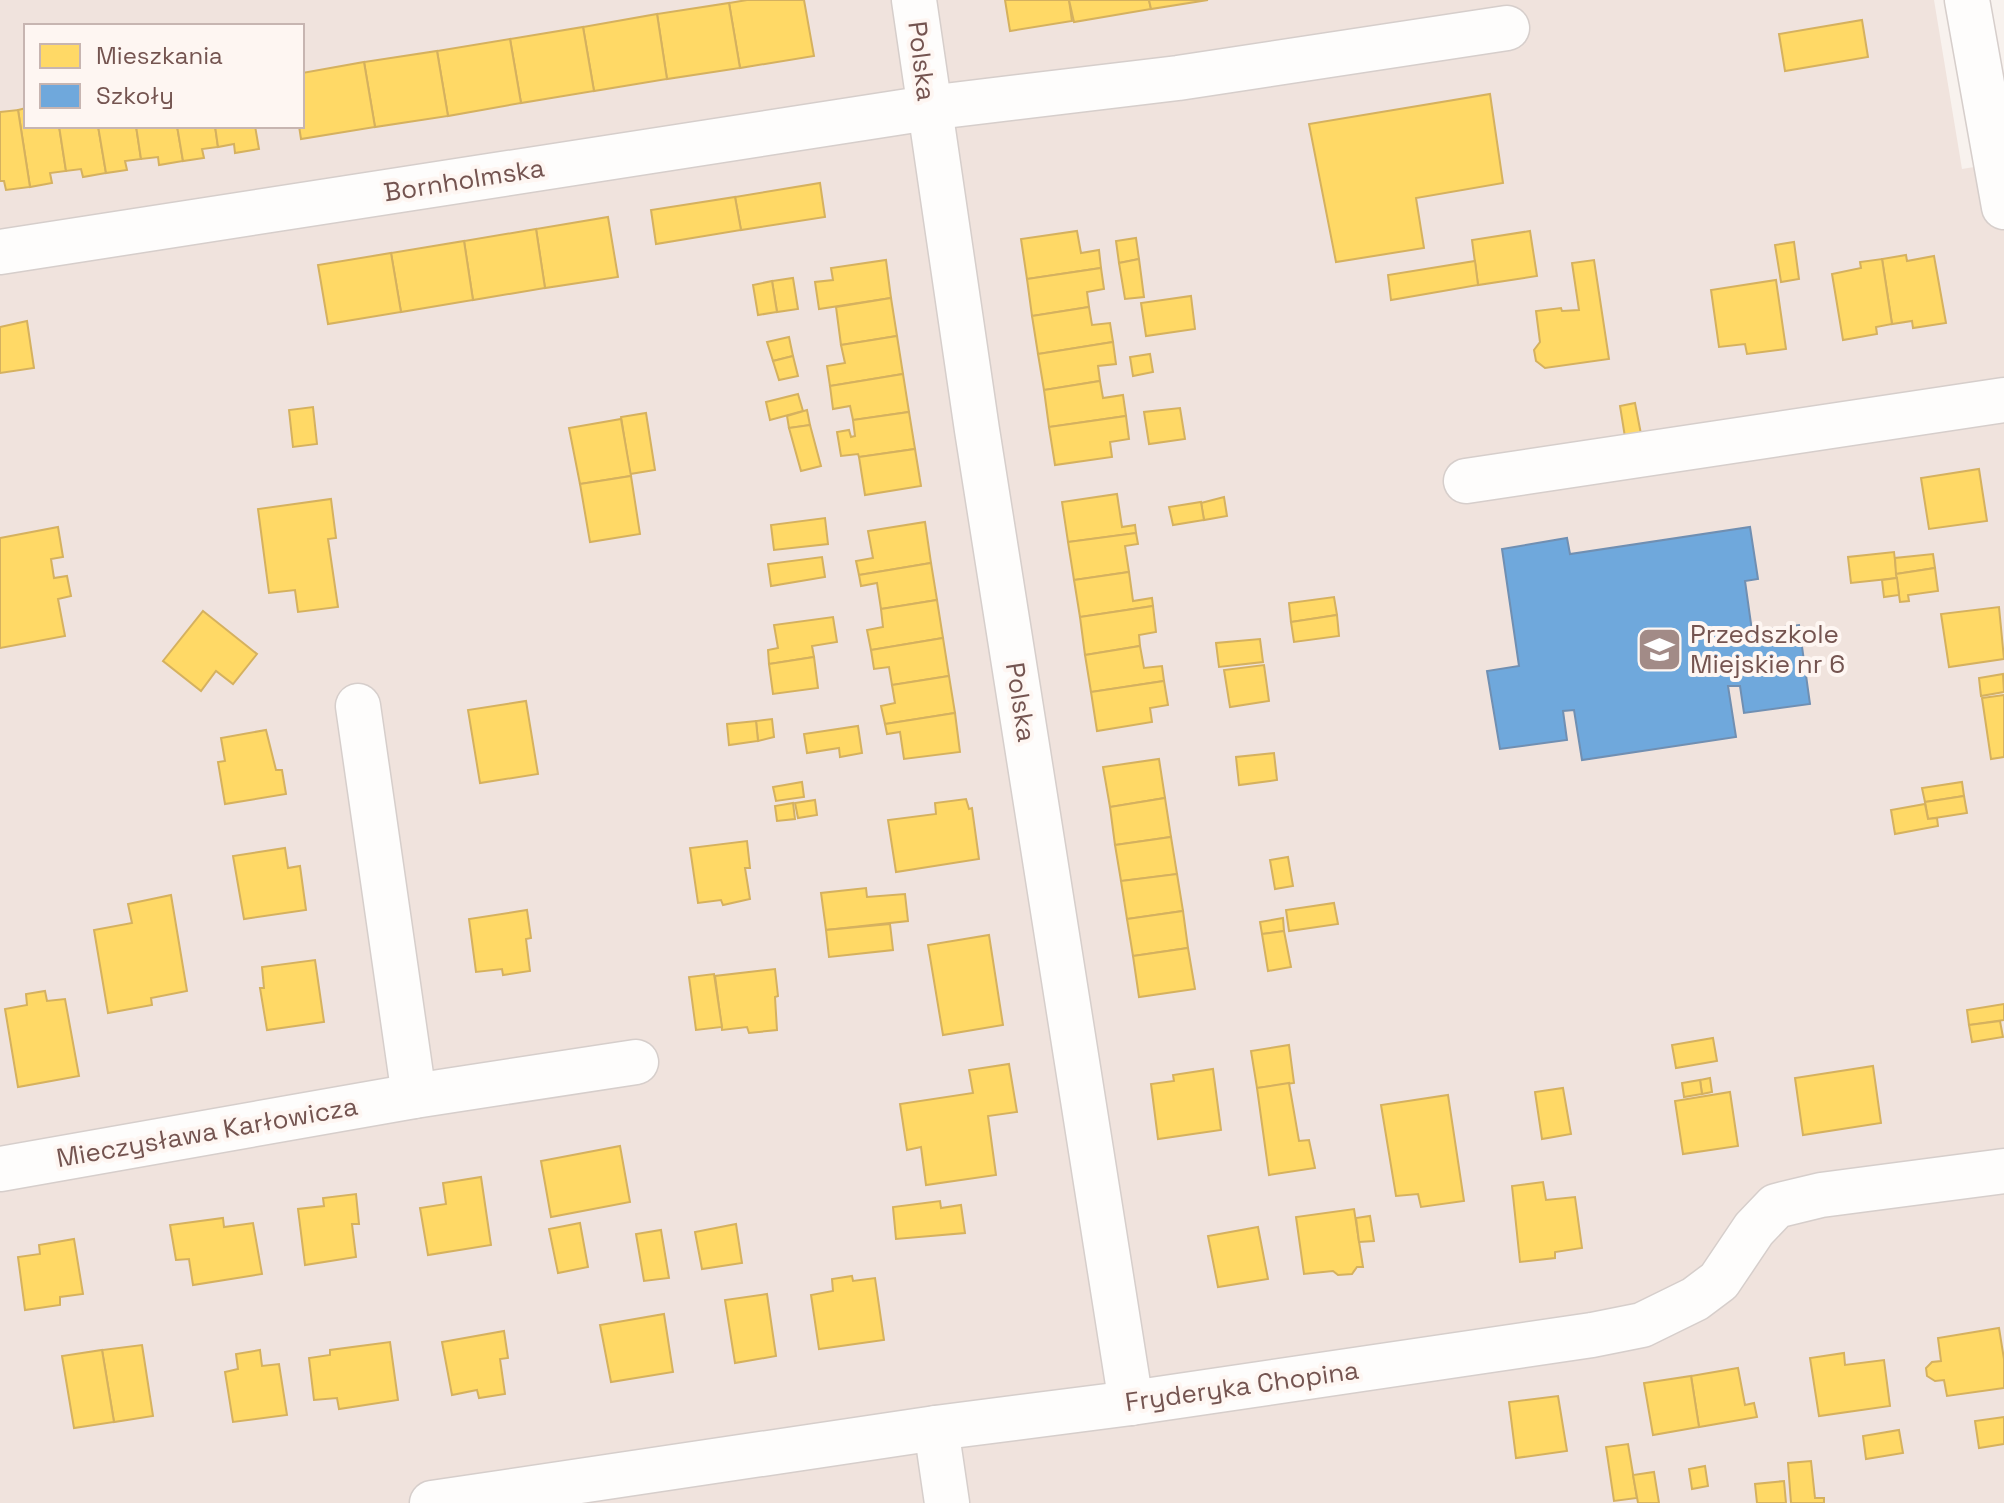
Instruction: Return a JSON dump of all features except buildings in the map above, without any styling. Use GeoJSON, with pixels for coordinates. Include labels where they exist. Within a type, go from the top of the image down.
{"type":"FeatureCollection","features":[{"type":"Feature","properties":{"kind":"street","name":"Polska"},"geometry":{"type":"LineString","coordinates":[[914,0],[928,108],[1131,1403]]}},
{"type":"Feature","properties":{"kind":"street"},"geometry":{"type":"LineString","coordinates":[[1967,0],[2004,207]]}},
{"type":"Feature","properties":{"kind":"street","name":"Bornholmska"},"geometry":{"type":"LineString","coordinates":[[0,252],[928,108],[1178,78],[1507,28]]}},
{"type":"Feature","properties":{"kind":"street"},"geometry":{"type":"LineString","coordinates":[[1466,481],[2004,400]]}},
{"type":"Feature","properties":{"kind":"street"},"geometry":{"type":"LineString","coordinates":[[358,706],[414,1096]]}},
{"type":"Feature","properties":{"kind":"street","name":"Mieczysława Karłowicza"},"geometry":{"type":"LineString","coordinates":[[0,1169],[414,1096],[636,1062]]}},
{"type":"Feature","properties":{"kind":"street","name":"Fryderyka Chopina"},"geometry":{"type":"LineString","coordinates":[[432,1503],[936,1428],[1131,1403],[1642,1325],[1695,1299],[1719,1281],[1754,1229],[1776,1206],[1821,1195],[2004,1171]]}},
{"type":"Feature","properties":{"kind":"street"},"geometry":{"type":"LineString","coordinates":[[936,1428],[947,1503]]}},
{"type":"Feature","properties":{"kind":"shaded area"},"geometry":{"type":"Polygon","coordinates":[[[0,0],[1934,0],[1962,169],[2004,162],[2004,1503],[0,1503],[0,0]]]}},
{"type":"Feature","properties":{"kind":"place","name":"Przedszkole Miejskie nr 6"},"geometry":{"type":"Point","coordinates":[1659,649]}}]}
